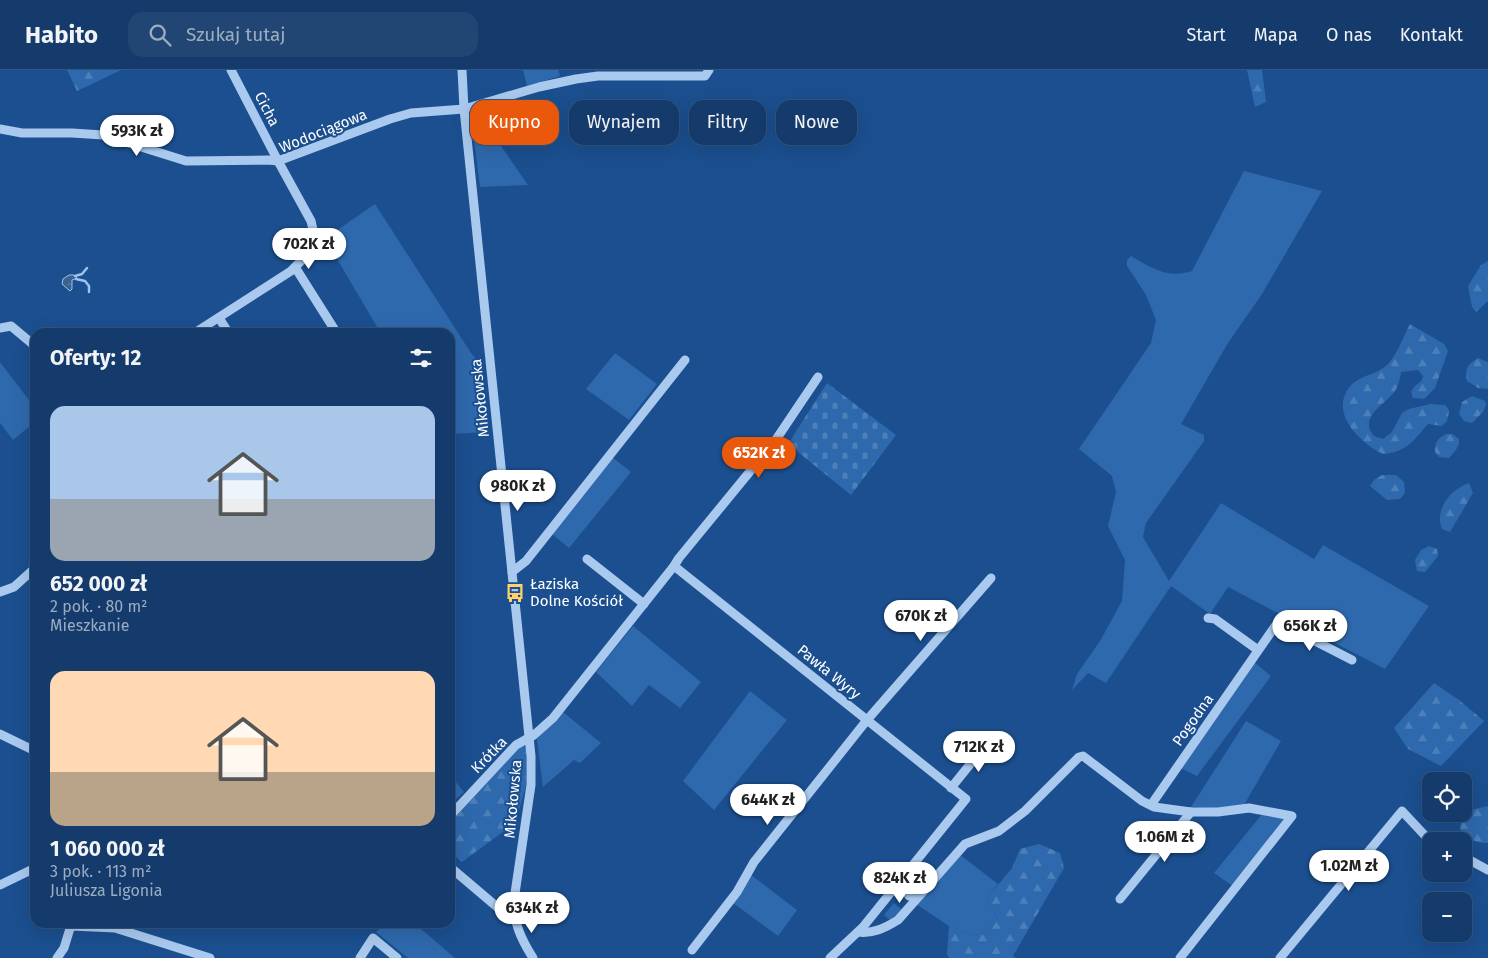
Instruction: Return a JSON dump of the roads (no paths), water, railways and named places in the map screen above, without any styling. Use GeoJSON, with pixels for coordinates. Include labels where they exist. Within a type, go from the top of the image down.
{"type":"FeatureCollection","features":[{"type":"Feature","properties":{"kind":"street","name":"Cicha"},"geometry":{"type":"LineString","coordinates":[[231,70],[278,161]]}},
{"type":"Feature","properties":{"kind":"street","name":"Mikołowska"},"geometry":{"type":"LineString","coordinates":[[462,70],[464,109],[530,736],[531,785],[514,900],[514,917],[519,934],[533,958]]}},
{"type":"Feature","properties":{"kind":"street","name":"Wodociągowa"},"geometry":{"type":"LineString","coordinates":[[203,328],[295,267],[306,256],[315,238],[311,221],[278,161],[411,113],[464,109],[576,79],[598,76],[707,73]]}},
{"type":"Feature","properties":{"kind":"street"},"geometry":{"type":"LineString","coordinates":[[0,129],[29,133],[103,135],[186,161],[278,161]]}},
{"type":"Feature","properties":{"kind":"street"},"geometry":{"type":"LineString","coordinates":[[295,267],[333,328]]}},
{"type":"Feature","properties":{"kind":"street"},"geometry":{"type":"LineString","coordinates":[[219,318],[225,328]]}},
{"type":"Feature","properties":{"kind":"street"},"geometry":{"type":"LineString","coordinates":[[0,328],[11,326],[30,342]]}},
{"type":"Feature","properties":{"kind":"street"},"geometry":{"type":"LineString","coordinates":[[512,572],[526,561],[684,360]]}},
{"type":"Feature","properties":{"kind":"street","name":"Krótka"},"geometry":{"type":"LineString","coordinates":[[455,811],[516,746],[541,730],[565,704],[679,558],[775,441],[818,377]]}},
{"type":"Feature","properties":{"kind":"street"},"geometry":{"type":"LineString","coordinates":[[587,559],[644,604]]}},
{"type":"Feature","properties":{"kind":"street","name":"Pawła Wyry"},"geometry":{"type":"LineString","coordinates":[[674,566],[966,799],[900,882]]}},
{"type":"Feature","properties":{"kind":"street"},"geometry":{"type":"LineString","coordinates":[[0,592],[14,587],[30,573]]}},
{"type":"Feature","properties":{"kind":"street"},"geometry":{"type":"LineString","coordinates":[[692,950],[737,892],[754,862],[867,720],[991,578]]}},
{"type":"Feature","properties":{"kind":"street"},"geometry":{"type":"LineString","coordinates":[[1208,618],[1215,619],[1258,650]]}},
{"type":"Feature","properties":{"kind":"street","name":"Pogodna"},"geometry":{"type":"LineString","coordinates":[[1151,806],[1278,622],[1352,660]]}},
{"type":"Feature","properties":{"kind":"street"},"geometry":{"type":"LineString","coordinates":[[0,734],[30,749]]}},
{"type":"Feature","properties":{"kind":"street"},"geometry":{"type":"LineString","coordinates":[[951,788],[988,742]]}},
{"type":"Feature","properties":{"kind":"street"},"geometry":{"type":"LineString","coordinates":[[858,932],[867,933],[885,928],[898,920],[965,844],[999,831],[1025,811],[1081,756],[1151,806],[1191,812],[1218,812],[1249,808],[1292,816],[1180,958]]}},
{"type":"Feature","properties":{"kind":"street"},"geometry":{"type":"LineString","coordinates":[[1280,958],[1402,811],[1422,832]]}},
{"type":"Feature","properties":{"kind":"street"},"geometry":{"type":"LineString","coordinates":[[1120,899],[1191,812]]}},
{"type":"Feature","properties":{"kind":"street"},"geometry":{"type":"LineString","coordinates":[[1472,861],[1488,870]]}},
{"type":"Feature","properties":{"kind":"street"},"geometry":{"type":"LineString","coordinates":[[0,886],[30,871]]}},
{"type":"Feature","properties":{"kind":"street"},"geometry":{"type":"LineString","coordinates":[[455,871],[503,912],[514,917]]}},
{"type":"Feature","properties":{"kind":"street"},"geometry":{"type":"LineString","coordinates":[[830,958],[858,932],[900,882],[909,896],[919,896]]}},
{"type":"Feature","properties":{"kind":"street"},"geometry":{"type":"LineString","coordinates":[[57,958],[64,948],[71,928]]}},
{"type":"Feature","properties":{"kind":"street"},"geometry":{"type":"LineString","coordinates":[[115,928],[210,958]]}},
{"type":"Feature","properties":{"kind":"street"},"geometry":{"type":"LineString","coordinates":[[360,958],[373,938],[397,958]]}},
{"type":"Feature","properties":{"kind":"water"},"geometry":{"type":"Polygon","coordinates":[[[69,275],[74,275],[77,278],[72,280],[72,289],[70,291],[62,284],[63,279],[69,275]]]}},
{"type":"Feature","properties":{"kind":"waterway"},"geometry":{"type":"LineString","coordinates":[[75,276],[82,274],[87,268]]}},
{"type":"Feature","properties":{"kind":"waterway"},"geometry":{"type":"LineString","coordinates":[[76,279],[85,281],[89,286],[89,292]]}},
{"type":"Feature","properties":{"kind":"place","name":"Łaziska Dolne Kościół"},"geometry":{"type":"Point","coordinates":[515,593]}}]}
